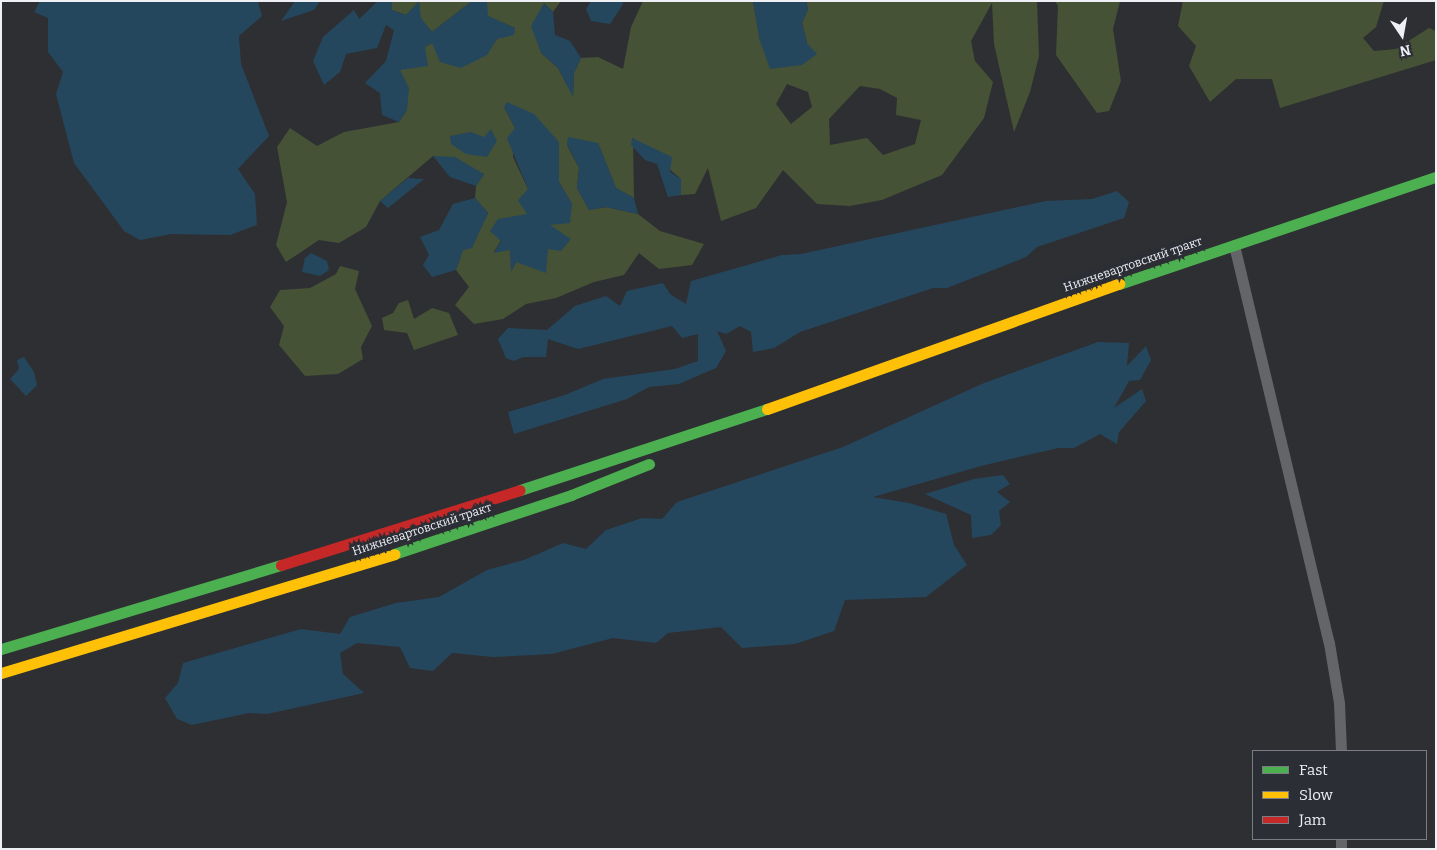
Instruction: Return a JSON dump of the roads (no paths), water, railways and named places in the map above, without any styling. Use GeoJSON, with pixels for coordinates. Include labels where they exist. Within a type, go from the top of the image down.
{"type":"FeatureCollection","features":[{"type":"Feature","properties":{"kind":"main road","name":"Нижневартовский тракт"},"geometry":{"type":"LineString","coordinates":[[692,447],[842,385],[1089,294],[1436,177]]}},
{"type":"Feature","properties":{"kind":"main road","name":"Нижневартовский тракт"},"geometry":{"type":"LineString","coordinates":[[1,649],[202,590],[842,385]]}},
{"type":"Feature","properties":{"kind":"main road","name":"Нижневартовский тракт"},"geometry":{"type":"LineString","coordinates":[[1,673],[369,562],[571,495],[665,458]]}},
{"type":"Feature","properties":{"kind":"main road"},"geometry":{"type":"LineString","coordinates":[[40,624],[202,590]]}},
{"type":"Feature","properties":{"kind":"lane"},"geometry":{"type":"LineString","coordinates":[[1234,245],[1329,643],[1340,703],[1341,750]]}},
{"type":"Feature","properties":{"kind":"water"},"geometry":{"type":"Polygon","coordinates":[[[40,1],[258,2],[262,16],[239,36],[241,64],[269,136],[238,169],[255,194],[257,225],[230,235],[171,234],[140,240],[124,231],[74,163],[56,94],[63,72],[48,52],[48,18],[34,12],[40,1]]]}},
{"type":"Feature","properties":{"kind":"water"},"geometry":{"type":"Polygon","coordinates":[[[295,1],[320,1],[314,10],[281,21],[295,1]]]}},
{"type":"Feature","properties":{"kind":"water"},"geometry":{"type":"Polygon","coordinates":[[[378,1],[392,1],[392,10],[406,15],[419,1],[421,18],[432,32],[472,1],[487,1],[488,16],[515,28],[514,35],[497,39],[487,55],[461,68],[440,62],[432,43],[425,47],[428,66],[400,70],[409,88],[407,110],[399,122],[382,115],[380,93],[365,83],[386,61],[394,30],[386,25],[377,48],[346,54],[340,72],[324,85],[313,61],[323,37],[354,10],[359,19],[378,1]]]}},
{"type":"Feature","properties":{"kind":"water"},"geometry":{"type":"Polygon","coordinates":[[[591,1],[622,1],[623,4],[610,24],[591,21],[586,9],[591,1]]]}},
{"type":"Feature","properties":{"kind":"water"},"geometry":{"type":"Polygon","coordinates":[[[753,1],[806,1],[808,9],[802,23],[807,43],[817,54],[802,65],[770,69],[760,41],[753,1]]]}},
{"type":"Feature","properties":{"kind":"water"},"geometry":{"type":"Polygon","coordinates":[[[544,3],[553,12],[555,35],[570,41],[581,58],[574,73],[573,97],[558,68],[541,53],[531,26],[544,3]]]}},
{"type":"Feature","properties":{"kind":"water"},"geometry":{"type":"Polygon","coordinates":[[[507,102],[534,114],[559,142],[559,182],[572,204],[570,223],[550,225],[571,239],[561,251],[548,249],[546,273],[516,262],[511,272],[510,250],[494,253],[501,241],[490,231],[498,219],[527,214],[518,200],[528,189],[507,138],[515,128],[504,107],[507,102]]]}},
{"type":"Feature","properties":{"kind":"water"},"geometry":{"type":"Polygon","coordinates":[[[491,129],[497,141],[487,157],[466,154],[451,144],[450,136],[471,132],[484,137],[491,129]]]}},
{"type":"Feature","properties":{"kind":"water"},"geometry":{"type":"Polygon","coordinates":[[[568,137],[598,143],[616,188],[634,198],[638,214],[606,207],[589,210],[577,188],[579,168],[567,144],[568,137]]]}},
{"type":"Feature","properties":{"kind":"water"},"geometry":{"type":"Polygon","coordinates":[[[632,138],[672,157],[670,172],[681,179],[681,195],[668,197],[657,164],[645,160],[631,145],[632,138]]]}},
{"type":"Feature","properties":{"kind":"water"},"geometry":{"type":"Polygon","coordinates":[[[433,156],[455,157],[484,174],[476,186],[450,177],[433,156]]]}},
{"type":"Feature","properties":{"kind":"water"},"geometry":{"type":"Polygon","coordinates":[[[408,178],[424,179],[388,208],[380,201],[408,178]]]}},
{"type":"Feature","properties":{"kind":"water"},"geometry":{"type":"Polygon","coordinates":[[[1117,191],[1129,202],[1124,218],[1037,247],[1026,257],[947,288],[933,288],[800,332],[774,348],[753,352],[751,332],[740,326],[726,334],[717,331],[726,351],[716,368],[679,384],[649,387],[627,399],[514,434],[508,412],[565,395],[603,379],[675,369],[698,361],[698,334],[682,338],[672,326],[578,349],[548,339],[546,357],[523,357],[514,361],[506,358],[498,339],[508,328],[547,330],[575,306],[606,296],[620,306],[627,291],[663,283],[670,294],[686,304],[691,281],[782,255],[801,254],[1046,201],[1092,199],[1117,191]]]}},
{"type":"Feature","properties":{"kind":"water"},"geometry":{"type":"Polygon","coordinates":[[[475,198],[488,213],[472,248],[463,250],[456,270],[432,277],[423,265],[429,255],[420,237],[439,230],[453,204],[475,198]]]}},
{"type":"Feature","properties":{"kind":"water"},"geometry":{"type":"Polygon","coordinates":[[[311,253],[327,261],[329,270],[320,276],[302,272],[305,258],[311,253]]]}},
{"type":"Feature","properties":{"kind":"water"},"geometry":{"type":"Polygon","coordinates":[[[1098,342],[1129,343],[1127,366],[1146,346],[1151,360],[1140,380],[1129,381],[1114,408],[1142,389],[1146,401],[1119,432],[1117,444],[1100,434],[1074,448],[1058,448],[981,466],[873,497],[909,503],[946,514],[954,545],[967,565],[926,597],[845,600],[834,631],[795,644],[742,648],[721,627],[668,633],[656,643],[613,638],[552,654],[493,657],[452,653],[433,671],[410,668],[400,647],[357,643],[340,653],[343,674],[364,693],[267,714],[249,713],[192,725],[177,719],[165,698],[178,683],[183,663],[301,629],[340,634],[350,617],[396,603],[439,597],[487,570],[524,560],[563,543],[586,549],[606,530],[642,518],[662,519],[677,502],[843,447],[984,383],[1098,342]]]}},
{"type":"Feature","properties":{"kind":"water"},"geometry":{"type":"Polygon","coordinates":[[[24,357],[34,372],[37,385],[26,396],[10,379],[19,369],[17,360],[24,357]]]}},
{"type":"Feature","properties":{"kind":"water"},"geometry":{"type":"Polygon","coordinates":[[[1003,475],[1010,484],[997,492],[1010,502],[999,511],[1001,525],[991,535],[972,538],[971,515],[925,494],[974,479],[1003,475]]]}}]}
